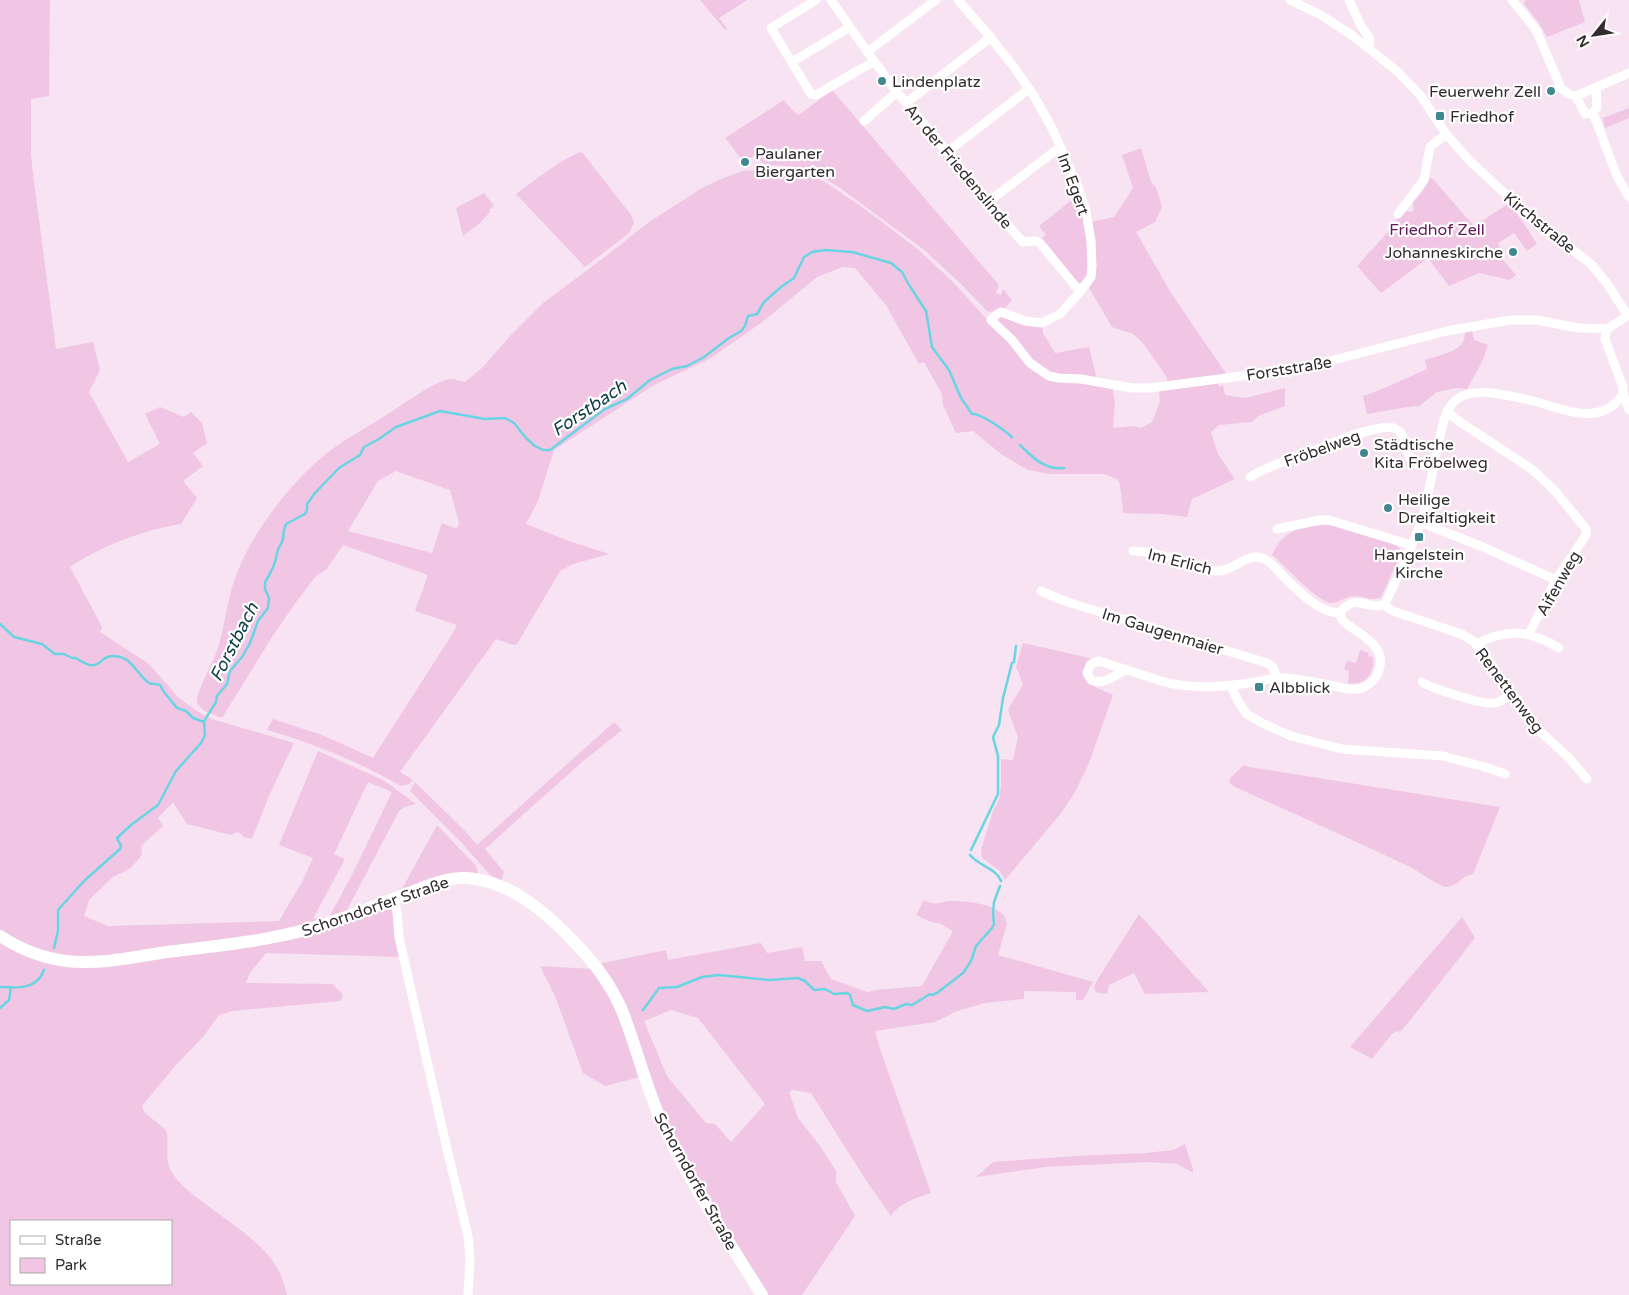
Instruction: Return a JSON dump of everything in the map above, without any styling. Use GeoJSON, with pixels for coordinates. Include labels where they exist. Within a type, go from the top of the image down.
{"type":"FeatureCollection","features":[{"type":"Feature","properties":{"kind":"main road","name":"Schorndorfer Straße"},"geometry":{"type":"LineString","coordinates":[[0,936],[27,951],[46,958],[76,962],[102,961],[281,936],[324,925],[427,886],[451,879],[469,878],[489,881],[512,891],[531,903],[574,942],[596,968],[615,997],[648,1090],[668,1136],[762,1295]]}},
{"type":"Feature","properties":{"kind":"street"},"geometry":{"type":"LineString","coordinates":[[816,0],[771,28],[810,93],[815,95],[874,62]]}},
{"type":"Feature","properties":{"kind":"street","name":"An der Friedenslinde"},"geometry":{"type":"LineString","coordinates":[[831,0],[897,92],[988,202],[1021,240],[1040,244],[1080,292]]}},
{"type":"Feature","properties":{"kind":"street"},"geometry":{"type":"LineString","coordinates":[[867,52],[936,0]]}},
{"type":"Feature","properties":{"kind":"street","name":"Im Egert"},"geometry":{"type":"LineString","coordinates":[[958,0],[991,38],[1029,89],[1074,175],[1090,233],[1092,272],[1088,282],[1060,314],[1043,323],[1023,320],[1001,312],[996,314],[991,320]]}},
{"type":"Feature","properties":{"kind":"street","name":"Kirchstraße"},"geometry":{"type":"LineString","coordinates":[[1290,0],[1331,22],[1398,71],[1430,107],[1446,134],[1470,161],[1527,214],[1591,264],[1606,282],[1628,315]]}},
{"type":"Feature","properties":{"kind":"street"},"geometry":{"type":"LineString","coordinates":[[1349,0],[1361,26],[1370,39],[1369,48]]}},
{"type":"Feature","properties":{"kind":"street"},"geometry":{"type":"LineString","coordinates":[[1512,0],[1534,27],[1547,52],[1560,86],[1564,91],[1573,95],[1586,115],[1593,113],[1597,107],[1596,88]]}},
{"type":"Feature","properties":{"kind":"street"},"geometry":{"type":"LineString","coordinates":[[792,62],[850,27]]}},
{"type":"Feature","properties":{"kind":"street"},"geometry":{"type":"LineString","coordinates":[[906,103],[991,38]]}},
{"type":"Feature","properties":{"kind":"street"},"geometry":{"type":"LineString","coordinates":[[1573,95],[1596,88],[1629,73]]}},
{"type":"Feature","properties":{"kind":"street"},"geometry":{"type":"LineString","coordinates":[[947,152],[1029,89]]}},
{"type":"Feature","properties":{"kind":"street"},"geometry":{"type":"LineString","coordinates":[[864,121],[897,92]]}},
{"type":"Feature","properties":{"kind":"street"},"geometry":{"type":"LineString","coordinates":[[1593,113],[1617,176],[1629,196]]}},
{"type":"Feature","properties":{"kind":"street"},"geometry":{"type":"LineString","coordinates":[[1398,214],[1424,180],[1430,147],[1446,134]]}},
{"type":"Feature","properties":{"kind":"street"},"geometry":{"type":"LineString","coordinates":[[988,202],[1060,147]]}},
{"type":"Feature","properties":{"kind":"street"},"geometry":{"type":"LineString","coordinates":[[1628,315],[1607,329],[1605,339],[1629,410]]}},
{"type":"Feature","properties":{"kind":"street","name":"Forststraße"},"geometry":{"type":"LineString","coordinates":[[991,320],[1012,340],[1030,363],[1049,376],[1140,388],[1193,384],[1308,367],[1447,331],[1510,320],[1537,320],[1578,328],[1607,329]]}},
{"type":"Feature","properties":{"kind":"street"},"geometry":{"type":"LineString","coordinates":[[1385,604],[1420,522],[1443,425],[1448,411],[1456,400],[1461,396],[1483,392],[1586,414],[1596,413],[1609,407],[1623,394]]}},
{"type":"Feature","properties":{"kind":"street","name":"Aifenweg"},"geometry":{"type":"LineString","coordinates":[[1448,411],[1457,420],[1538,474],[1570,508],[1587,531],[1556,580],[1529,634]]}},
{"type":"Feature","properties":{"kind":"street","name":"Fröbelweg"},"geometry":{"type":"LineString","coordinates":[[1250,477],[1272,466],[1344,439],[1385,427],[1395,428],[1402,434],[1406,442],[1407,454],[1413,463],[1433,468]]}},
{"type":"Feature","properties":{"kind":"street"},"geometry":{"type":"LineString","coordinates":[[1277,529],[1320,520],[1329,520],[1411,545]]}},
{"type":"Feature","properties":{"kind":"street"},"geometry":{"type":"LineString","coordinates":[[1420,522],[1483,547],[1556,580]]}},
{"type":"Feature","properties":{"kind":"street","name":"Im Erlich"},"geometry":{"type":"LineString","coordinates":[[1133,551],[1148,552],[1217,571],[1228,570],[1248,559],[1261,557],[1269,562],[1296,589],[1323,610],[1331,613],[1340,612]]}},
{"type":"Feature","properties":{"kind":"street","name":"Im Gaugenmaier"},"geometry":{"type":"LineString","coordinates":[[1041,591],[1064,601],[1267,663],[1273,667],[1277,678]]}},
{"type":"Feature","properties":{"kind":"street","name":"Renettenweg"},"geometry":{"type":"LineString","coordinates":[[1340,612],[1356,602],[1377,606],[1385,604],[1393,611],[1461,634],[1476,644],[1531,722],[1570,759],[1586,779]]}},
{"type":"Feature","properties":{"kind":"street"},"geometry":{"type":"LineString","coordinates":[[1126,669],[1161,681],[1187,687],[1231,686],[1277,678],[1352,689],[1362,688],[1372,681],[1378,673],[1380,666],[1378,652],[1368,638],[1342,620],[1340,612]]}},
{"type":"Feature","properties":{"kind":"street","name":"Aifenweg"},"geometry":{"type":"LineString","coordinates":[[1476,644],[1499,634],[1529,634],[1559,648]]}},
{"type":"Feature","properties":{"kind":"street"},"geometry":{"type":"LineString","coordinates":[[1422,682],[1432,687],[1488,703],[1498,702],[1510,694]]}},
{"type":"Feature","properties":{"kind":"street"},"geometry":{"type":"LineString","coordinates":[[1231,686],[1238,703],[1250,716],[1291,736],[1342,749],[1444,756],[1505,774]]}},
{"type":"Feature","properties":{"kind":"street"},"geometry":{"type":"LineString","coordinates":[[394,898],[399,936],[468,1236],[470,1259],[468,1295]]}},
{"type":"Feature","properties":{"kind":"green space"},"geometry":{"type":"Polygon","coordinates":[[[0,0],[50,0],[49,96],[31,99],[31,154],[56,349],[93,342],[100,370],[89,392],[128,462],[160,444],[145,414],[160,407],[184,417],[191,412],[202,423],[207,443],[193,453],[203,466],[183,481],[197,498],[181,524],[152,530],[123,540],[95,552],[70,567],[102,627],[100,632],[149,664],[179,698],[212,719],[294,743],[268,798],[252,839],[244,837],[238,832],[231,835],[187,824],[173,802],[158,818],[163,826],[141,846],[142,855],[131,868],[113,877],[89,900],[84,916],[108,926],[279,921],[302,882],[313,858],[279,845],[318,751],[383,780],[416,804],[399,811],[347,913],[296,929],[90,958],[40,952],[0,932],[0,0]],[[368,782],[334,854],[345,859],[313,919],[329,917],[352,875],[392,792],[368,782]]]}},
{"type":"Feature","properties":{"kind":"green space"},"geometry":{"type":"Polygon","coordinates":[[[700,0],[747,0],[719,18],[727,28],[725,30],[700,0]]]}},
{"type":"Feature","properties":{"kind":"green space"},"geometry":{"type":"Polygon","coordinates":[[[1525,0],[1579,0],[1585,22],[1547,37],[1524,4],[1525,0]]]}},
{"type":"Feature","properties":{"kind":"green space"},"geometry":{"type":"Polygon","coordinates":[[[832,90],[999,285],[996,293],[1001,295],[1003,289],[1012,300],[1003,310],[987,311],[923,249],[824,178],[808,170],[789,166],[766,165],[754,156],[743,161],[725,138],[784,100],[799,115],[832,90]]]}},
{"type":"Feature","properties":{"kind":"green space"},"geometry":{"type":"Polygon","coordinates":[[[1629,108],[1629,118],[1605,128],[1603,118],[1629,108]]]}},
{"type":"Feature","properties":{"kind":"green space"},"geometry":{"type":"Polygon","coordinates":[[[1141,148],[1151,182],[1156,187],[1162,207],[1155,222],[1136,232],[1171,293],[1227,375],[1217,378],[1219,387],[1223,385],[1225,395],[1245,398],[1285,388],[1285,406],[1258,416],[1252,422],[1219,425],[1211,432],[1218,454],[1235,479],[1192,499],[1187,517],[1123,513],[1120,484],[1117,479],[1104,474],[1050,474],[1028,470],[1001,454],[973,431],[956,433],[943,405],[942,394],[924,362],[919,364],[886,305],[855,268],[843,267],[817,277],[761,323],[711,358],[654,385],[554,450],[538,501],[526,524],[609,554],[573,564],[560,571],[517,644],[513,645],[496,639],[400,772],[413,780],[409,784],[401,786],[336,754],[267,730],[273,719],[322,735],[373,758],[457,625],[415,611],[428,575],[343,545],[326,570],[316,576],[296,602],[222,718],[204,711],[197,703],[201,686],[217,651],[234,581],[249,547],[282,498],[308,470],[338,445],[428,388],[450,379],[465,382],[483,367],[542,304],[649,222],[702,188],[743,171],[770,169],[790,171],[806,174],[825,182],[919,250],[952,281],[992,325],[998,316],[1042,325],[1043,333],[1055,353],[1089,347],[1097,379],[1112,387],[1115,404],[1113,428],[1133,426],[1141,428],[1152,422],[1160,402],[1159,390],[1167,384],[1167,377],[1142,342],[1133,334],[1112,327],[1088,286],[1090,222],[1114,217],[1133,188],[1122,155],[1141,148]],[[396,471],[378,481],[348,531],[432,553],[442,523],[457,529],[459,523],[450,490],[396,471]]]}},
{"type":"Feature","properties":{"kind":"green space"},"geometry":{"type":"Polygon","coordinates":[[[582,152],[631,215],[634,223],[629,233],[585,267],[516,194],[568,158],[582,152]]]}},
{"type":"Feature","properties":{"kind":"green space","name":"Friedhof Zell"},"geometry":{"type":"Polygon","coordinates":[[[1430,178],[1433,179],[1474,226],[1508,204],[1521,219],[1537,244],[1527,251],[1514,233],[1498,243],[1501,249],[1498,254],[1516,275],[1510,280],[1479,273],[1449,286],[1428,258],[1381,293],[1357,266],[1387,233],[1402,213],[1414,210],[1413,202],[1423,191],[1430,178]]]}},
{"type":"Feature","properties":{"kind":"green space"},"geometry":{"type":"Polygon","coordinates":[[[484,193],[494,206],[480,223],[463,236],[456,208],[484,193]]]}},
{"type":"Feature","properties":{"kind":"green space"},"geometry":{"type":"Polygon","coordinates":[[[1077,196],[1087,229],[1088,277],[1083,282],[1076,283],[1041,239],[1046,235],[1039,226],[1077,196]]]}},
{"type":"Feature","properties":{"kind":"green space"},"geometry":{"type":"Polygon","coordinates":[[[1472,331],[1474,340],[1488,345],[1483,360],[1467,389],[1457,388],[1437,392],[1418,407],[1414,406],[1367,414],[1363,396],[1427,369],[1425,360],[1456,349],[1461,345],[1465,333],[1472,331]]]}},
{"type":"Feature","properties":{"kind":"green space"},"geometry":{"type":"Polygon","coordinates":[[[1325,525],[1334,526],[1398,547],[1400,556],[1381,597],[1371,599],[1352,596],[1333,603],[1327,602],[1319,598],[1272,555],[1282,540],[1293,531],[1325,525]]]}},
{"type":"Feature","properties":{"kind":"green space"},"geometry":{"type":"Polygon","coordinates":[[[1023,643],[1089,658],[1084,670],[1087,680],[1094,686],[1113,695],[1089,763],[1075,792],[1062,812],[1005,880],[1000,871],[982,858],[981,850],[993,811],[999,800],[1001,759],[1013,760],[1018,737],[1008,710],[1023,684],[1016,667],[1023,643]]]}},
{"type":"Feature","properties":{"kind":"green space"},"geometry":{"type":"Polygon","coordinates":[[[1360,650],[1369,653],[1368,656],[1373,657],[1372,668],[1368,677],[1364,680],[1348,683],[1349,671],[1344,669],[1347,661],[1356,663],[1360,650]]]}},
{"type":"Feature","properties":{"kind":"green space"},"geometry":{"type":"Polygon","coordinates":[[[614,722],[622,730],[582,762],[485,849],[504,872],[501,882],[490,875],[461,842],[410,791],[415,782],[477,845],[614,722]]]}},
{"type":"Feature","properties":{"kind":"green space"},"geometry":{"type":"Polygon","coordinates":[[[1244,765],[1500,807],[1473,874],[1446,887],[1410,867],[1233,786],[1230,783],[1230,778],[1244,765]]]}},
{"type":"Feature","properties":{"kind":"green space"},"geometry":{"type":"Polygon","coordinates":[[[437,825],[476,866],[477,874],[403,891],[402,889],[437,825]]]}},
{"type":"Feature","properties":{"kind":"green space"},"geometry":{"type":"Polygon","coordinates":[[[924,900],[935,904],[950,901],[970,902],[992,907],[1003,915],[1007,924],[998,955],[1093,982],[1083,1000],[1076,1000],[1076,992],[1024,991],[1024,999],[985,1003],[957,1011],[935,1022],[875,1031],[931,1193],[904,1204],[891,1216],[867,1182],[811,1093],[793,1090],[789,1092],[798,1118],[820,1146],[836,1171],[836,1182],[855,1216],[802,1295],[766,1295],[670,1132],[598,964],[666,950],[668,960],[761,943],[767,953],[802,947],[805,961],[821,961],[831,979],[867,992],[922,986],[953,931],[939,923],[931,922],[916,915],[924,900]],[[671,1010],[644,1021],[667,1076],[706,1123],[715,1124],[731,1142],[765,1104],[698,1018],[671,1010]]]}},
{"type":"Feature","properties":{"kind":"green space"},"geometry":{"type":"Polygon","coordinates":[[[388,905],[393,907],[402,957],[266,953],[250,973],[246,983],[332,984],[343,994],[341,1001],[233,1011],[219,1015],[203,1037],[175,1066],[142,1106],[144,1112],[166,1130],[168,1161],[174,1176],[190,1192],[242,1231],[268,1255],[280,1274],[287,1295],[0,1295],[0,940],[45,962],[234,947],[388,905]]]}},
{"type":"Feature","properties":{"kind":"green space"},"geometry":{"type":"Polygon","coordinates":[[[1139,914],[1209,992],[1145,994],[1134,973],[1109,985],[1107,994],[1095,991],[1094,987],[1098,979],[1139,914]]]}},
{"type":"Feature","properties":{"kind":"green space"},"geometry":{"type":"Polygon","coordinates":[[[1462,917],[1475,938],[1400,1032],[1397,1031],[1392,1034],[1372,1059],[1350,1047],[1462,917]]]}},
{"type":"Feature","properties":{"kind":"green space"},"geometry":{"type":"Polygon","coordinates":[[[540,966],[592,969],[613,1001],[640,1077],[605,1086],[583,1073],[555,996],[540,966]]]}},
{"type":"Feature","properties":{"kind":"green space"},"geometry":{"type":"Polygon","coordinates":[[[1185,1144],[1193,1172],[1177,1164],[1149,1162],[1045,1167],[976,1177],[993,1162],[1146,1153],[1173,1150],[1185,1144]]]}},
{"type":"Feature","properties":{"kind":"waterway","name":"Forstbach"},"geometry":{"type":"LineString","coordinates":[[54,948],[58,931],[58,910],[84,881],[120,849],[121,846],[117,838],[158,805],[176,771],[201,743],[205,735],[204,722],[216,702],[217,696],[227,684],[230,671],[242,657],[250,643],[258,621],[268,608],[269,598],[265,589],[265,582],[274,565],[286,524],[305,514],[307,504],[315,493],[339,468],[360,455],[364,447],[396,427],[440,411],[485,419],[505,418],[514,423],[535,446],[543,450],[550,450],[605,409],[627,399],[650,380],[672,369],[687,366],[704,357],[741,331],[745,326],[748,316],[757,314],[764,302],[794,278],[804,257],[812,252],[825,250],[852,252],[891,263],[902,272],[926,311],[932,347],[949,370],[961,398],[972,414],[987,419],[1012,437]]}},
{"type":"Feature","properties":{"kind":"waterway","name":"Forstbach"},"geometry":{"type":"LineString","coordinates":[[1020,445],[1035,459],[1045,465],[1064,468]]}},
{"type":"Feature","properties":{"kind":"waterway"},"geometry":{"type":"LineString","coordinates":[[0,624],[14,637],[42,644],[55,654],[64,654],[91,665],[114,656],[126,659],[149,683],[160,685],[177,708],[186,711],[193,718],[204,722]]}},
{"type":"Feature","properties":{"kind":"waterway"},"geometry":{"type":"LineString","coordinates":[[971,850],[998,794],[998,756],[993,737],[999,725],[1003,698],[1012,663],[1014,662],[1016,646]]}},
{"type":"Feature","properties":{"kind":"waterway"},"geometry":{"type":"LineString","coordinates":[[970,855],[995,873],[1001,881]]}},
{"type":"Feature","properties":{"kind":"waterway"},"geometry":{"type":"LineString","coordinates":[[643,1010],[659,988],[677,987],[702,977],[719,975],[770,980],[798,978],[805,981],[814,990],[825,989],[834,994],[847,993],[850,995],[853,1005],[867,1011],[885,1007],[894,1009],[906,1004],[912,1005],[930,994],[937,993],[963,973],[971,961],[976,946],[994,924],[994,902],[1000,886]]}},
{"type":"Feature","properties":{"kind":"waterway","name":"Forstbach"},"geometry":{"type":"LineString","coordinates":[[0,987],[26,986],[37,981],[44,970]]}},
{"type":"Feature","properties":{"kind":"waterway"},"geometry":{"type":"LineString","coordinates":[[0,1008],[9,1000],[11,987]]}},
{"type":"Feature","properties":{"kind":"place","name":"Lindenplatz"},"geometry":{"type":"Point","coordinates":[882,81]}},
{"type":"Feature","properties":{"kind":"place","name":"Feuerwehr Zell"},"geometry":{"type":"Point","coordinates":[1551,91]}},
{"type":"Feature","properties":{"kind":"place","name":"Friedhof"},"geometry":{"type":"Point","coordinates":[1440,116]}},
{"type":"Feature","properties":{"kind":"place","name":"Paulaner Biergarten"},"geometry":{"type":"Point","coordinates":[745,162]}},
{"type":"Feature","properties":{"kind":"place","name":"Johanneskirche"},"geometry":{"type":"Point","coordinates":[1513,252]}},
{"type":"Feature","properties":{"kind":"place","name":"Städtische Kita Fröbelweg"},"geometry":{"type":"Point","coordinates":[1364,453]}},
{"type":"Feature","properties":{"kind":"place","name":"Heilige Dreifaltigkeit"},"geometry":{"type":"Point","coordinates":[1388,508]}},
{"type":"Feature","properties":{"kind":"place","name":"Hangelstein Kirche"},"geometry":{"type":"Point","coordinates":[1419,537]}},
{"type":"Feature","properties":{"kind":"place","name":"Albblick"},"geometry":{"type":"Point","coordinates":[1259,687]}}]}
